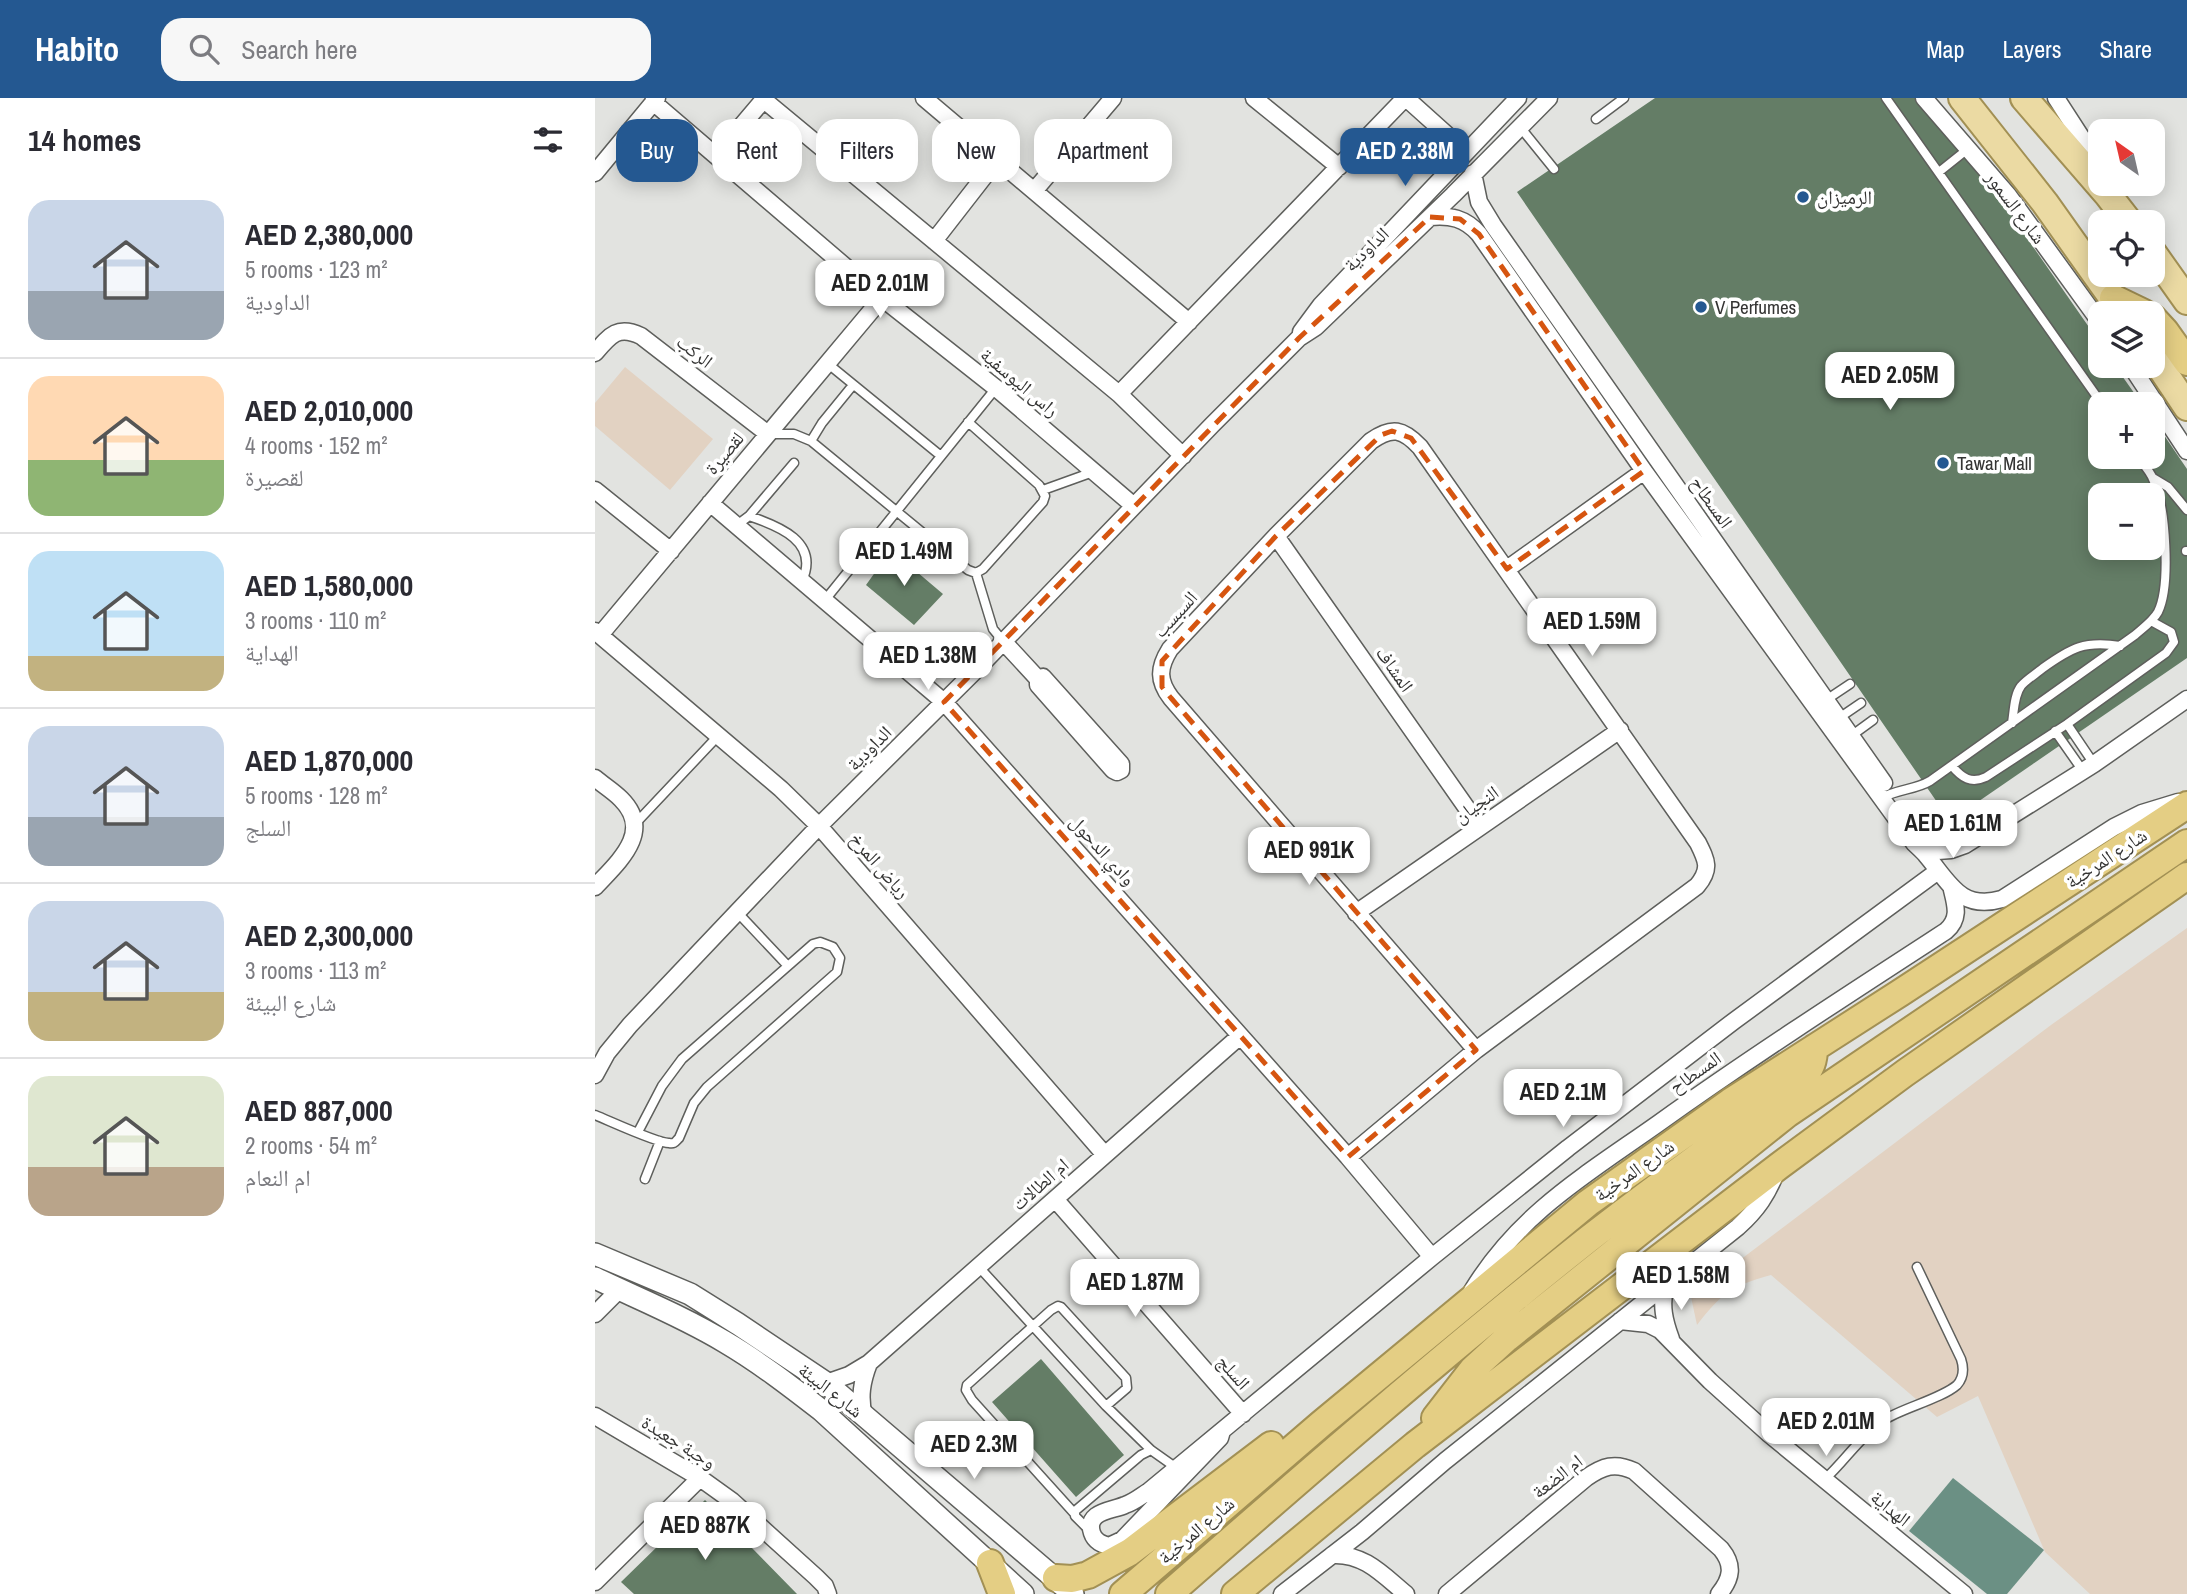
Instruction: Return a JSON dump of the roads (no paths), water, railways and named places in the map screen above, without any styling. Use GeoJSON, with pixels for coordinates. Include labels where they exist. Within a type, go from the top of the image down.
{"type":"FeatureCollection","features":[{"type":"Feature","properties":{"kind":"highway"},"geometry":{"type":"LineString","coordinates":[[2165,331],[2187,362]]}},
{"type":"Feature","properties":{"kind":"highway","name":"شارع المرخية"},"geometry":{"type":"LineString","coordinates":[[1123,1594],[1311,1433],[1588,1203],[1730,1102],[2187,802]]}},
{"type":"Feature","properties":{"kind":"highway"},"geometry":{"type":"LineString","coordinates":[[1415,1445],[1473,1368],[1787,1114],[2187,843]]}},
{"type":"Feature","properties":{"kind":"highway"},"geometry":{"type":"LineString","coordinates":[[1235,1594],[1415,1445],[1779,1166],[1905,1073],[2187,876]]}},
{"type":"Feature","properties":{"kind":"highway"},"geometry":{"type":"LineString","coordinates":[[1169,1594],[1333,1451],[1526,1290],[1658,1186],[1803,1078],[1810,1070],[1814,1048]]}},
{"type":"Feature","properties":{"kind":"highway"},"geometry":{"type":"LineString","coordinates":[[1065,1586],[1130,1552],[1287,1433],[1311,1433]]}},
{"type":"Feature","properties":{"kind":"highway"},"geometry":{"type":"LineString","coordinates":[[990,1563],[1002,1594]]}},
{"type":"Feature","properties":{"kind":"main road","name":"شارع السمور"},"geometry":{"type":"LineString","coordinates":[[1962,98],[2045,203],[2114,301]]}},
{"type":"Feature","properties":{"kind":"main road"},"geometry":{"type":"LineString","coordinates":[[2024,98],[2088,168]]}},
{"type":"Feature","properties":{"kind":"main road"},"geometry":{"type":"LineString","coordinates":[[2165,270],[2187,300]]}},
{"type":"Feature","properties":{"kind":"main road"},"geometry":{"type":"LineString","coordinates":[[2165,374],[2187,407]]}},
{"type":"Feature","properties":{"kind":"street"},"geometry":{"type":"LineString","coordinates":[[924,98],[949,119]]}},
{"type":"Feature","properties":{"kind":"street"},"geometry":{"type":"LineString","coordinates":[[1034,191],[1113,98]]}},
{"type":"Feature","properties":{"kind":"street"},"geometry":{"type":"LineString","coordinates":[[1254,98],[1339,167]]}},
{"type":"Feature","properties":{"kind":"street"},"geometry":{"type":"LineString","coordinates":[[1119,394],[1406,98],[1465,151]]}},
{"type":"Feature","properties":{"kind":"street"},"geometry":{"type":"LineString","coordinates":[[1498,119],[1501,98]]}},
{"type":"Feature","properties":{"kind":"street","name":"الداودية"},"geometry":{"type":"LineString","coordinates":[[1299,338],[1321,305],[1518,98]]}},
{"type":"Feature","properties":{"kind":"street","name":"الداودية"},"geometry":{"type":"LineString","coordinates":[[595,1075],[601,1049],[739,913],[820,826],[1212,425],[1299,338],[1316,327],[1430,218],[1549,98]]}},
{"type":"Feature","properties":{"kind":"street","name":"شارع السمور"},"geometry":{"type":"LineString","coordinates":[[1924,98],[2008,195],[2088,305]]}},
{"type":"Feature","properties":{"kind":"street"},"geometry":{"type":"LineString","coordinates":[[2056,98],[2088,149]]}},
{"type":"Feature","properties":{"kind":"street"},"geometry":{"type":"LineString","coordinates":[[748,119],[765,99],[1119,394],[1183,456]]}},
{"type":"Feature","properties":{"kind":"street"},"geometry":{"type":"LineString","coordinates":[[595,173],[655,100]]}},
{"type":"Feature","properties":{"kind":"street","name":"راس اليوسفية"},"geometry":{"type":"LineString","coordinates":[[655,100],[712,152]]}},
{"type":"Feature","properties":{"kind":"street","name":"المسطاح"},"geometry":{"type":"LineString","coordinates":[[1448,170],[1453,194],[1472,226],[1644,471],[1920,839],[1924,852],[1952,890],[1956,919],[1946,931],[1758,1053],[1561,1192],[1515,1232],[1487,1267],[1462,1307]]}},
{"type":"Feature","properties":{"kind":"street","name":"المسطاح"},"geometry":{"type":"LineString","coordinates":[[1473,173],[1479,202],[1493,225],[1839,718],[1887,796]]}},
{"type":"Feature","properties":{"kind":"street"},"geometry":{"type":"LineString","coordinates":[[1020,179],[1189,322]]}},
{"type":"Feature","properties":{"kind":"street","name":"راس اليوسفية"},"geometry":{"type":"LineString","coordinates":[[746,182],[1134,506]]}},
{"type":"Feature","properties":{"kind":"street"},"geometry":{"type":"LineString","coordinates":[[934,240],[980,182]]}},
{"type":"Feature","properties":{"kind":"street"},"geometry":{"type":"LineString","coordinates":[[1430,218],[1452,217],[1472,226]]}},
{"type":"Feature","properties":{"kind":"street","name":"لقصيرة"},"geometry":{"type":"LineString","coordinates":[[597,633],[671,551],[882,298]]}},
{"type":"Feature","properties":{"kind":"street","name":"الركب"},"geometry":{"type":"LineString","coordinates":[[595,353],[611,335],[620,331],[632,331],[768,433]]}},
{"type":"Feature","properties":{"kind":"street"},"geometry":{"type":"LineString","coordinates":[[2139,378],[2187,451]]}},
{"type":"Feature","properties":{"kind":"street","name":"السبسب"},"geometry":{"type":"LineString","coordinates":[[1348,1157],[1476,1050],[1697,886],[1705,876],[1707,865],[1698,843],[1420,447],[1402,432],[1392,431],[1371,442],[1276,536],[1170,649],[1162,662],[1160,673],[1162,687],[1476,1050]]}},
{"type":"Feature","properties":{"kind":"street"},"geometry":{"type":"LineString","coordinates":[[1507,569],[1644,471]]}},
{"type":"Feature","properties":{"kind":"street"},"geometry":{"type":"LineString","coordinates":[[595,489],[671,551]]}},
{"type":"Feature","properties":{"kind":"street","name":"وادي الدحول"},"geometry":{"type":"LineString","coordinates":[[710,503],[743,521],[802,581],[944,702],[1348,1157],[1432,1257]]}},
{"type":"Feature","properties":{"kind":"street","name":"المشاف"},"geometry":{"type":"LineString","coordinates":[[1276,536],[1480,827]]}},
{"type":"Feature","properties":{"kind":"street","name":"رياض المرخ"},"geometry":{"type":"LineString","coordinates":[[597,633],[781,789],[820,826],[1105,1155]]}},
{"type":"Feature","properties":{"kind":"street"},"geometry":{"type":"LineString","coordinates":[[1002,640],[1038,679],[1038,685],[1077,722]]}},
{"type":"Feature","properties":{"kind":"street"},"geometry":{"type":"LineString","coordinates":[[1924,852],[1951,850],[1965,845],[2089,767],[2187,699]]}},
{"type":"Feature","properties":{"kind":"street","name":"النجيان"},"geometry":{"type":"LineString","coordinates":[[1356,913],[1620,730]]}},
{"type":"Feature","properties":{"kind":"street"},"geometry":{"type":"LineString","coordinates":[[595,778],[621,800],[630,811],[635,824],[629,845],[622,857],[595,887]]}},
{"type":"Feature","properties":{"kind":"street"},"geometry":{"type":"LineString","coordinates":[[1952,890],[1975,901],[1990,902],[2002,899],[2114,827],[2142,813],[2187,802]]}},
{"type":"Feature","properties":{"kind":"street"},"geometry":{"type":"LineString","coordinates":[[1222,1431],[1220,1438],[1122,1540],[1109,1546],[1099,1542],[1092,1533],[1092,1523],[1099,1513],[1137,1499],[1432,1257],[1734,1021],[1938,871]]}},
{"type":"Feature","properties":{"kind":"street","name":"ام الطالات"},"geometry":{"type":"LineString","coordinates":[[826,1383],[849,1375],[869,1363],[1240,1036]]}},
{"type":"Feature","properties":{"kind":"street"},"geometry":{"type":"LineString","coordinates":[[1282,1594],[1752,1215],[1768,1193],[1779,1166]]}},
{"type":"Feature","properties":{"kind":"street","name":"السلج"},"geometry":{"type":"LineString","coordinates":[[1055,1199],[1243,1414]]}},
{"type":"Feature","properties":{"kind":"street","name":"شارع البيئة"},"geometry":{"type":"LineString","coordinates":[[595,1254],[690,1294],[826,1383],[1065,1586]]}},
{"type":"Feature","properties":{"kind":"street","name":"شارع البيئة"},"geometry":{"type":"LineString","coordinates":[[595,1278],[725,1342],[786,1383],[821,1410],[1023,1594]]}},
{"type":"Feature","properties":{"kind":"street","name":"الهداية"},"geometry":{"type":"LineString","coordinates":[[1665,1287],[1663,1315],[1671,1339]]}},
{"type":"Feature","properties":{"kind":"street"},"geometry":{"type":"LineString","coordinates":[[595,1314],[619,1290]]}},
{"type":"Feature","properties":{"kind":"street","name":"الهداية"},"geometry":{"type":"LineString","coordinates":[[1620,1321],[1648,1324],[1660,1330],[1710,1381],[1824,1480],[1963,1594]]}},
{"type":"Feature","properties":{"kind":"street"},"geometry":{"type":"LineString","coordinates":[[864,1416],[861,1391],[869,1363]]}},
{"type":"Feature","properties":{"kind":"street","name":"وجبة جعيدة"},"geometry":{"type":"LineString","coordinates":[[595,1416],[699,1478],[732,1501],[816,1577],[825,1586],[828,1594]]}},
{"type":"Feature","properties":{"kind":"street","name":"ام الضعة"},"geometry":{"type":"LineString","coordinates":[[1447,1594],[1586,1478],[1609,1465],[1623,1466],[1634,1471],[1728,1557],[1731,1568],[1726,1586],[1719,1594]]}},
{"type":"Feature","properties":{"kind":"street"},"geometry":{"type":"LineString","coordinates":[[595,1582],[699,1478]]}},
{"type":"Feature","properties":{"kind":"street"},"geometry":{"type":"LineString","coordinates":[[1362,1532],[1364,1547],[1375,1568]]}},
{"type":"Feature","properties":{"kind":"street"},"geometry":{"type":"LineString","coordinates":[[1332,1555],[1355,1557],[1375,1568],[1406,1594]]}},
{"type":"Feature","properties":{"kind":"lane"},"geometry":{"type":"LineString","coordinates":[[1596,119],[1624,98]]}},
{"type":"Feature","properties":{"kind":"lane"},"geometry":{"type":"LineString","coordinates":[[1887,98],[2094,392]]}},
{"type":"Feature","properties":{"kind":"lane"},"geometry":{"type":"LineString","coordinates":[[1520,127],[1554,169]]}},
{"type":"Feature","properties":{"kind":"lane"},"geometry":{"type":"LineString","coordinates":[[1939,172],[1969,148]]}},
{"type":"Feature","properties":{"kind":"lane"},"geometry":{"type":"LineString","coordinates":[[827,363],[941,456]]}},
{"type":"Feature","properties":{"kind":"lane"},"geometry":{"type":"LineString","coordinates":[[811,441],[822,422],[853,385]]}},
{"type":"Feature","properties":{"kind":"lane"},"geometry":{"type":"LineString","coordinates":[[825,600],[996,388]]}},
{"type":"Feature","properties":{"kind":"lane"},"geometry":{"type":"LineString","coordinates":[[968,422],[1044,490],[1045,496],[983,569],[976,573]]}},
{"type":"Feature","properties":{"kind":"lane"},"geometry":{"type":"LineString","coordinates":[[768,433],[794,434],[811,441],[968,570],[976,573]]}},
{"type":"Feature","properties":{"kind":"lane"},"geometry":{"type":"LineString","coordinates":[[743,521],[794,463]]}},
{"type":"Feature","properties":{"kind":"lane"},"geometry":{"type":"LineString","coordinates":[[1887,796],[1921,786],[1952,766],[2151,621],[2158,612],[2162,599],[2166,561],[2163,520],[2153,478],[2147,469]]}},
{"type":"Feature","properties":{"kind":"lane"},"geometry":{"type":"LineString","coordinates":[[1044,490],[1093,472]]}},
{"type":"Feature","properties":{"kind":"lane"},"geometry":{"type":"LineString","coordinates":[[2153,478],[2168,486],[2187,510]]}},
{"type":"Feature","properties":{"kind":"lane"},"geometry":{"type":"LineString","coordinates":[[743,521],[777,526],[805,551],[807,569],[802,581]]}},
{"type":"Feature","properties":{"kind":"lane"},"geometry":{"type":"LineString","coordinates":[[976,573],[993,629],[1002,640]]}},
{"type":"Feature","properties":{"kind":"lane"},"geometry":{"type":"LineString","coordinates":[[1952,766],[1964,778],[1979,780],[2067,724],[2169,650],[2174,642],[2171,632],[2151,621]]}},
{"type":"Feature","properties":{"kind":"lane"},"geometry":{"type":"LineString","coordinates":[[2012,723],[2020,687],[2043,668],[2076,647],[2102,643],[2120,646]]}},
{"type":"Feature","properties":{"kind":"lane"},"geometry":{"type":"LineString","coordinates":[[1826,700],[1850,684]]}},
{"type":"Feature","properties":{"kind":"lane"},"geometry":{"type":"LineString","coordinates":[[1839,718],[1861,704]]}},
{"type":"Feature","properties":{"kind":"lane"},"geometry":{"type":"LineString","coordinates":[[1851,736],[1874,720]]}},
{"type":"Feature","properties":{"kind":"lane"},"geometry":{"type":"LineString","coordinates":[[2067,724],[2089,767]]}},
{"type":"Feature","properties":{"kind":"lane"},"geometry":{"type":"LineString","coordinates":[[2055,732],[2089,767]]}},
{"type":"Feature","properties":{"kind":"lane"},"geometry":{"type":"LineString","coordinates":[[635,824],[718,736]]}},
{"type":"Feature","properties":{"kind":"lane"},"geometry":{"type":"LineString","coordinates":[[739,913],[787,965]]}},
{"type":"Feature","properties":{"kind":"lane"},"geometry":{"type":"LineString","coordinates":[[595,1115],[660,1141],[669,1143],[677,1140],[700,1095],[837,972],[840,958],[833,947],[820,942],[814,944],[787,965],[675,1068],[662,1086],[638,1132]]}},
{"type":"Feature","properties":{"kind":"lane"},"geometry":{"type":"LineString","coordinates":[[645,1180],[660,1141]]}},
{"type":"Feature","properties":{"kind":"lane"},"geometry":{"type":"LineString","coordinates":[[978,1266],[1106,1406],[1151,1450],[1175,1467]]}},
{"type":"Feature","properties":{"kind":"lane"},"geometry":{"type":"LineString","coordinates":[[1824,1480],[1882,1422],[1947,1391],[1961,1379],[1961,1359],[1917,1267]]}},
{"type":"Feature","properties":{"kind":"lane"},"geometry":{"type":"LineString","coordinates":[[1092,1533],[972,1400],[966,1390],[971,1381],[1058,1306],[1065,1309],[1126,1378],[1128,1388],[1106,1406]]}},
{"type":"Feature","properties":{"kind":"lane"},"geometry":{"type":"LineString","coordinates":[[1075,1513],[1141,1455],[1151,1450]]}},
{"type":"Feature","properties":{"kind":"place","name":"الرميزان"},"geometry":{"type":"Point","coordinates":[1803,197]}},
{"type":"Feature","properties":{"kind":"place","name":"V Perfumes"},"geometry":{"type":"Point","coordinates":[1701,307]}},
{"type":"Feature","properties":{"kind":"place","name":"Tawar Mall"},"geometry":{"type":"Point","coordinates":[1943,463]}}]}
